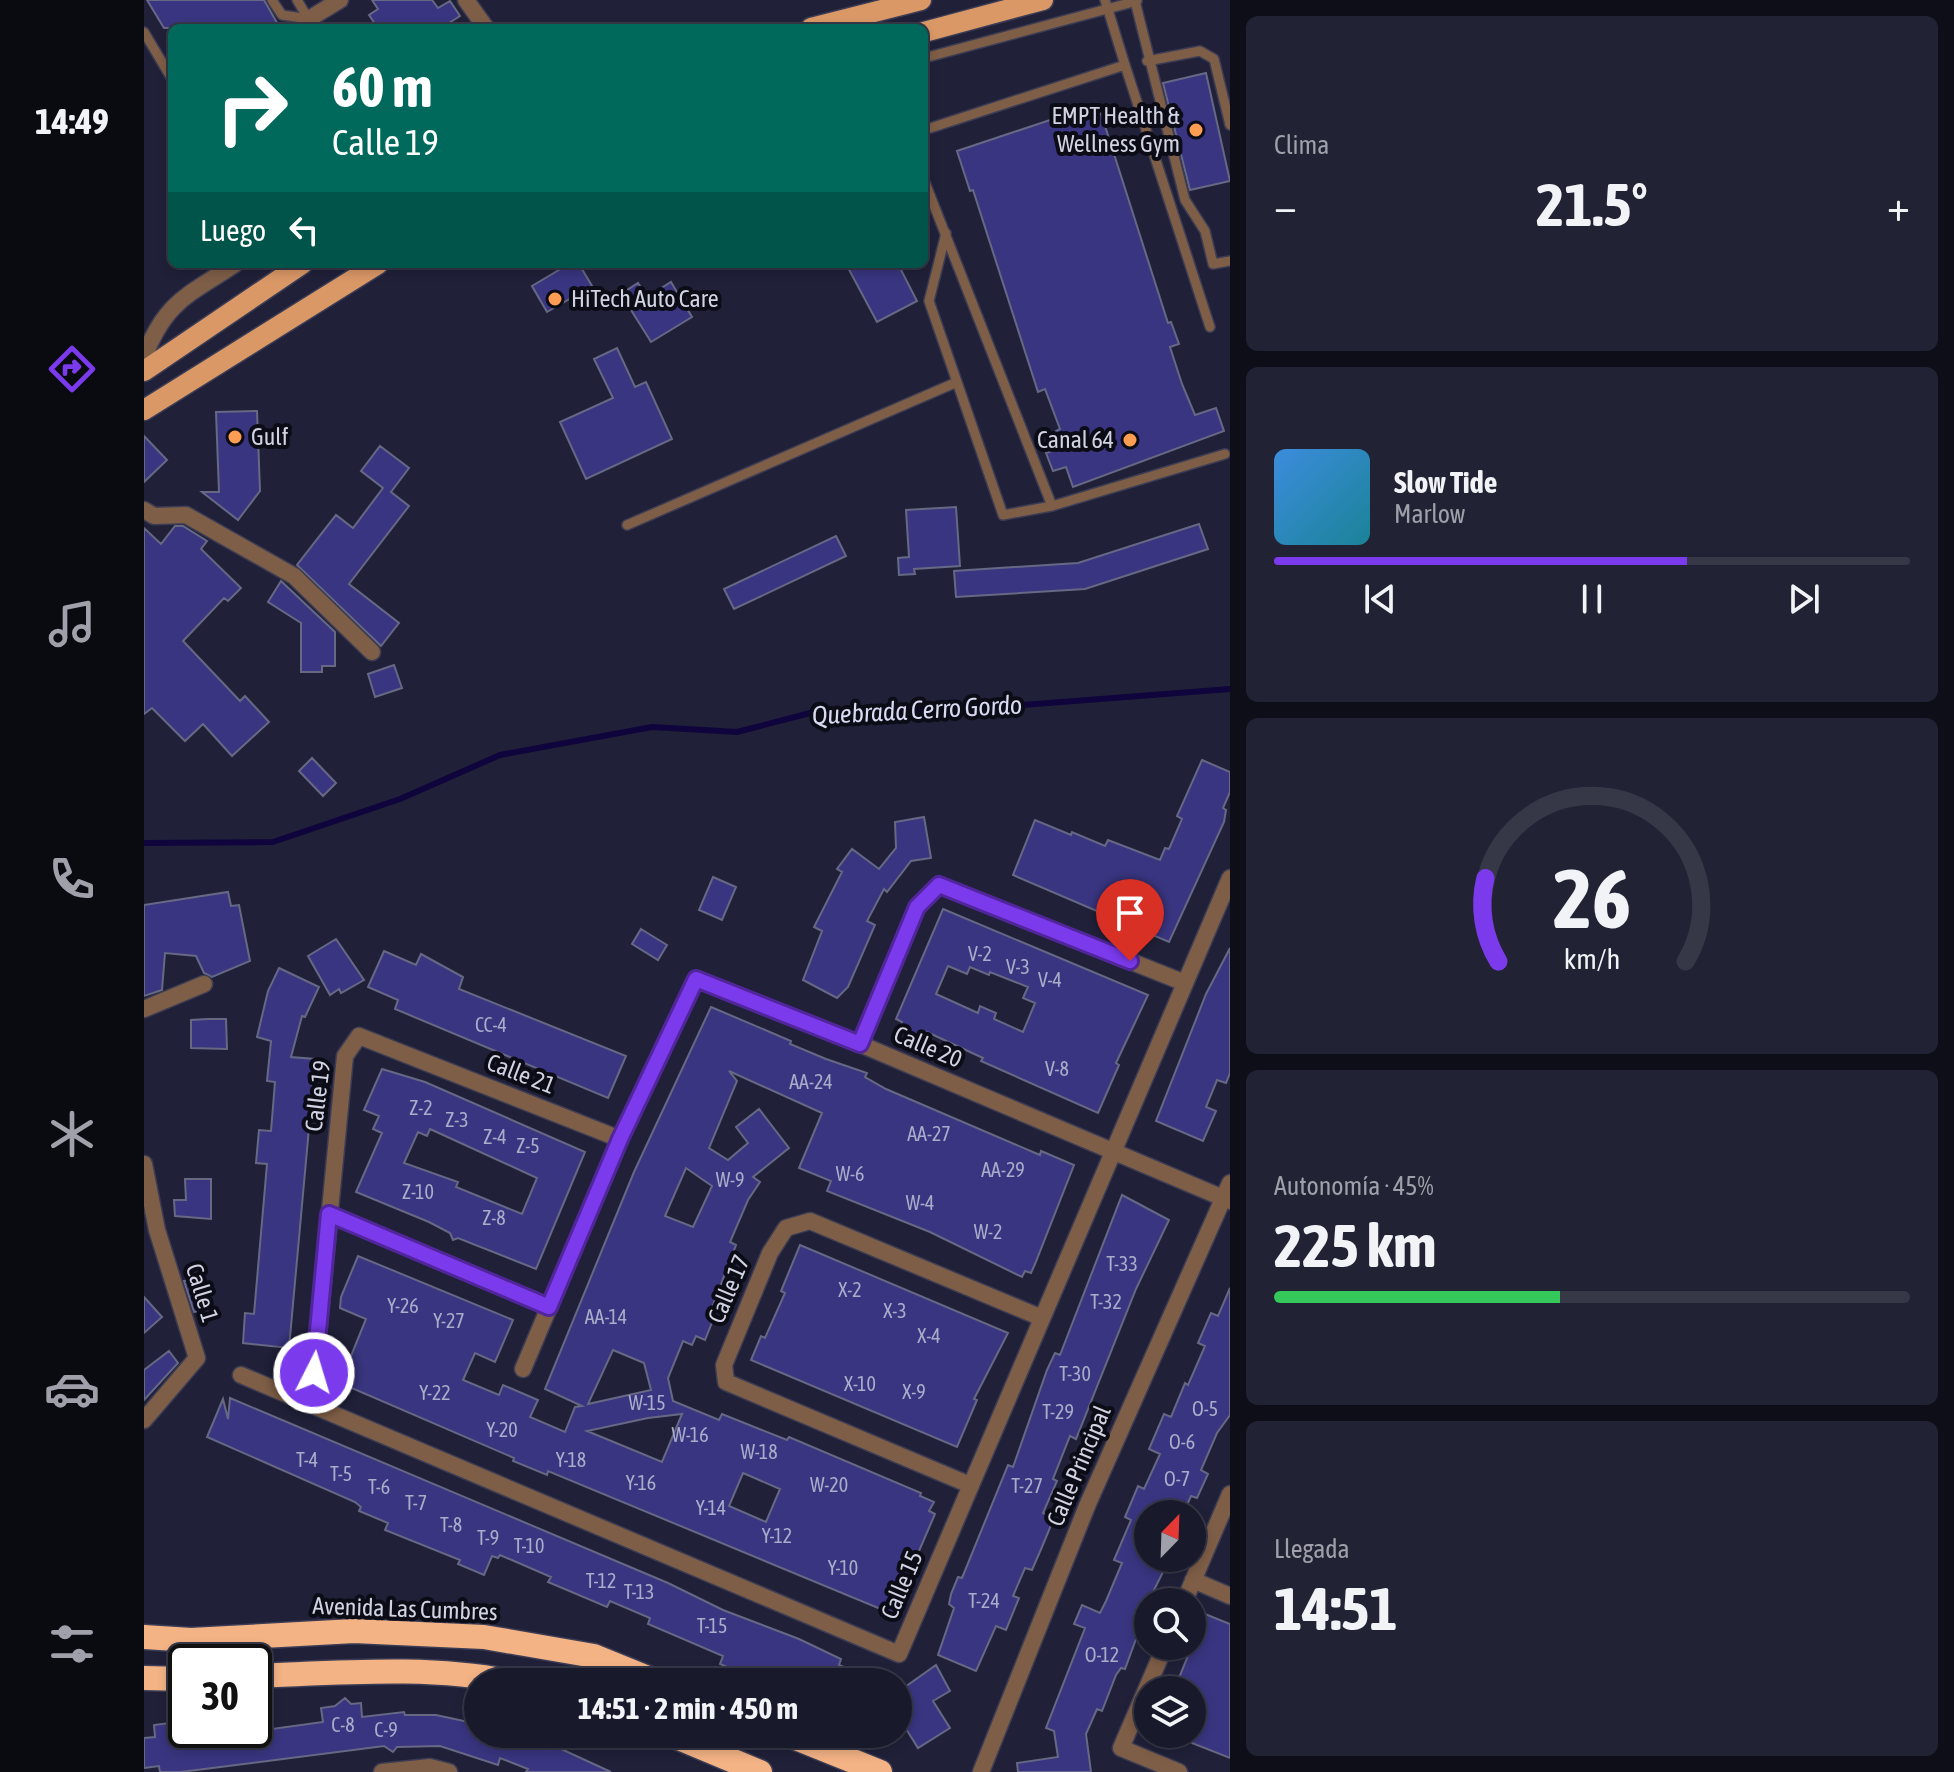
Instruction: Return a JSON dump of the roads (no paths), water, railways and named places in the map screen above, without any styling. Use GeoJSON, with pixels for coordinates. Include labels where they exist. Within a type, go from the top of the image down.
{"type":"FeatureCollection","features":[{"type":"Feature","properties":{"kind":"highway","name":"Avenida Las Cumbres"},"geometry":{"type":"LineString","coordinates":[[144,1637],[191,1640],[354,1631],[484,1637],[594,1656],[624,1668]]}},
{"type":"Feature","properties":{"kind":"highway"},"geometry":{"type":"LineString","coordinates":[[272,1675],[360,1672],[464,1675]]}},
{"type":"Feature","properties":{"kind":"highway"},"geometry":{"type":"LineString","coordinates":[[144,1678],[168,1679]]}},
{"type":"Feature","properties":{"kind":"highway"},"geometry":{"type":"LineString","coordinates":[[703,1748],[760,1772]]}},
{"type":"Feature","properties":{"kind":"highway"},"geometry":{"type":"LineString","coordinates":[[821,1748],[880,1772]]}},
{"type":"Feature","properties":{"kind":"main road"},"geometry":{"type":"LineString","coordinates":[[840,24],[861,21],[921,0]]}},
{"type":"Feature","properties":{"kind":"main road"},"geometry":{"type":"LineString","coordinates":[[928,31],[1043,0]]}},
{"type":"Feature","properties":{"kind":"main road"},"geometry":{"type":"LineString","coordinates":[[144,371],[296,268]]}},
{"type":"Feature","properties":{"kind":"main road"},"geometry":{"type":"LineString","coordinates":[[144,410],[372,268]]}},
{"type":"Feature","properties":{"kind":"street"},"geometry":{"type":"LineString","coordinates":[[312,24],[340,0]]}},
{"type":"Feature","properties":{"kind":"street"},"geometry":{"type":"LineString","coordinates":[[466,0],[483,24]]}},
{"type":"Feature","properties":{"kind":"street"},"geometry":{"type":"LineString","coordinates":[[144,357],[160,320],[173,306],[229,268]]}},
{"type":"Feature","properties":{"kind":"street"},"geometry":{"type":"LineString","coordinates":[[144,510],[154,516],[186,515],[294,576],[372,652]]}},
{"type":"Feature","properties":{"kind":"street","name":"Calle 15"},"geometry":{"type":"LineString","coordinates":[[241,1375],[899,1654],[1230,878]]}},
{"type":"Feature","properties":{"kind":"street"},"geometry":{"type":"LineString","coordinates":[[860,1044],[917,907],[939,885],[1185,983]]}},
{"type":"Feature","properties":{"kind":"street","name":"Calle 20"},"geometry":{"type":"LineString","coordinates":[[523,1369],[620,1139],[696,979],[860,1044],[1112,1151],[1228,1194]]}},
{"type":"Feature","properties":{"kind":"street"},"geometry":{"type":"LineString","coordinates":[[144,1009],[204,984]]}},
{"type":"Feature","properties":{"kind":"street","name":"Calle 19"},"geometry":{"type":"LineString","coordinates":[[311,1405],[345,1056],[359,1036],[404,1054]]}},
{"type":"Feature","properties":{"kind":"street","name":"Calle 21"},"geometry":{"type":"LineString","coordinates":[[404,1054],[620,1139]]}},
{"type":"Feature","properties":{"kind":"street","name":"Calle 1"},"geometry":{"type":"LineString","coordinates":[[144,1164],[157,1230],[197,1358],[144,1420]]}},
{"type":"Feature","properties":{"kind":"street","name":"Calle Principal"},"geometry":{"type":"LineString","coordinates":[[981,1772],[1087,1506],[1228,1194]]}},
{"type":"Feature","properties":{"kind":"street"},"geometry":{"type":"LineString","coordinates":[[329,1214],[549,1307]]}},
{"type":"Feature","properties":{"kind":"street","name":"Calle 17"},"geometry":{"type":"LineString","coordinates":[[970,1485],[726,1382],[724,1365],[770,1253],[786,1228],[810,1221],[1042,1318]]}},
{"type":"Feature","properties":{"kind":"street"},"geometry":{"type":"LineString","coordinates":[[144,1244],[157,1230]]}},
{"type":"Feature","properties":{"kind":"street"},"geometry":{"type":"LineString","coordinates":[[1190,1588],[1230,1494]]}},
{"type":"Feature","properties":{"kind":"street"},"geometry":{"type":"LineString","coordinates":[[1193,1580],[1230,1596]]}},
{"type":"Feature","properties":{"kind":"street"},"geometry":{"type":"LineString","coordinates":[[1159,1660],[1121,1748],[1179,1772]]}},
{"type":"Feature","properties":{"kind":"street"},"geometry":{"type":"LineString","coordinates":[[382,1772],[430,1767],[449,1772]]}},
{"type":"Feature","properties":{"kind":"lane"},"geometry":{"type":"LineString","coordinates":[[272,0],[282,15],[312,24]]}},
{"type":"Feature","properties":{"kind":"lane"},"geometry":{"type":"LineString","coordinates":[[297,0],[312,24]]}},
{"type":"Feature","properties":{"kind":"lane"},"geometry":{"type":"LineString","coordinates":[[928,57],[1107,4],[1138,1],[1147,61],[1185,200],[1205,231],[1213,264],[1230,261]]}},
{"type":"Feature","properties":{"kind":"lane"},"geometry":{"type":"LineString","coordinates":[[1107,4],[1210,327]]}},
{"type":"Feature","properties":{"kind":"lane"},"geometry":{"type":"LineString","coordinates":[[144,32],[168,72]]}},
{"type":"Feature","properties":{"kind":"lane"},"geometry":{"type":"LineString","coordinates":[[1147,61],[1200,51],[1214,59],[1230,125]]}},
{"type":"Feature","properties":{"kind":"lane"},"geometry":{"type":"LineString","coordinates":[[928,129],[1125,65]]}},
{"type":"Feature","properties":{"kind":"lane"},"geometry":{"type":"LineString","coordinates":[[928,190],[1052,506]]}},
{"type":"Feature","properties":{"kind":"lane"},"geometry":{"type":"LineString","coordinates":[[946,233],[929,301],[1003,515],[1052,506],[1225,454]]}},
{"type":"Feature","properties":{"kind":"lane"},"geometry":{"type":"LineString","coordinates":[[627,525],[957,382]]}},
{"type":"Feature","properties":{"kind":"waterway","name":"Quebrada Cerro Gordo"},"geometry":{"type":"LineString","coordinates":[[144,843],[273,842],[400,799],[500,755],[652,727],[737,732],[814,712],[982,708],[1230,689]]}},
{"type":"Feature","properties":{"kind":"place","name":"EMPT Health & Wellness Gym"},"geometry":{"type":"Point","coordinates":[1196,130]}},
{"type":"Feature","properties":{"kind":"place","name":"HiTech Auto Care"},"geometry":{"type":"Point","coordinates":[555,299]}},
{"type":"Feature","properties":{"kind":"place","name":"Gulf"},"geometry":{"type":"Point","coordinates":[235,437]}},
{"type":"Feature","properties":{"kind":"place","name":"Canal 64"},"geometry":{"type":"Point","coordinates":[1130,440]}}]}
